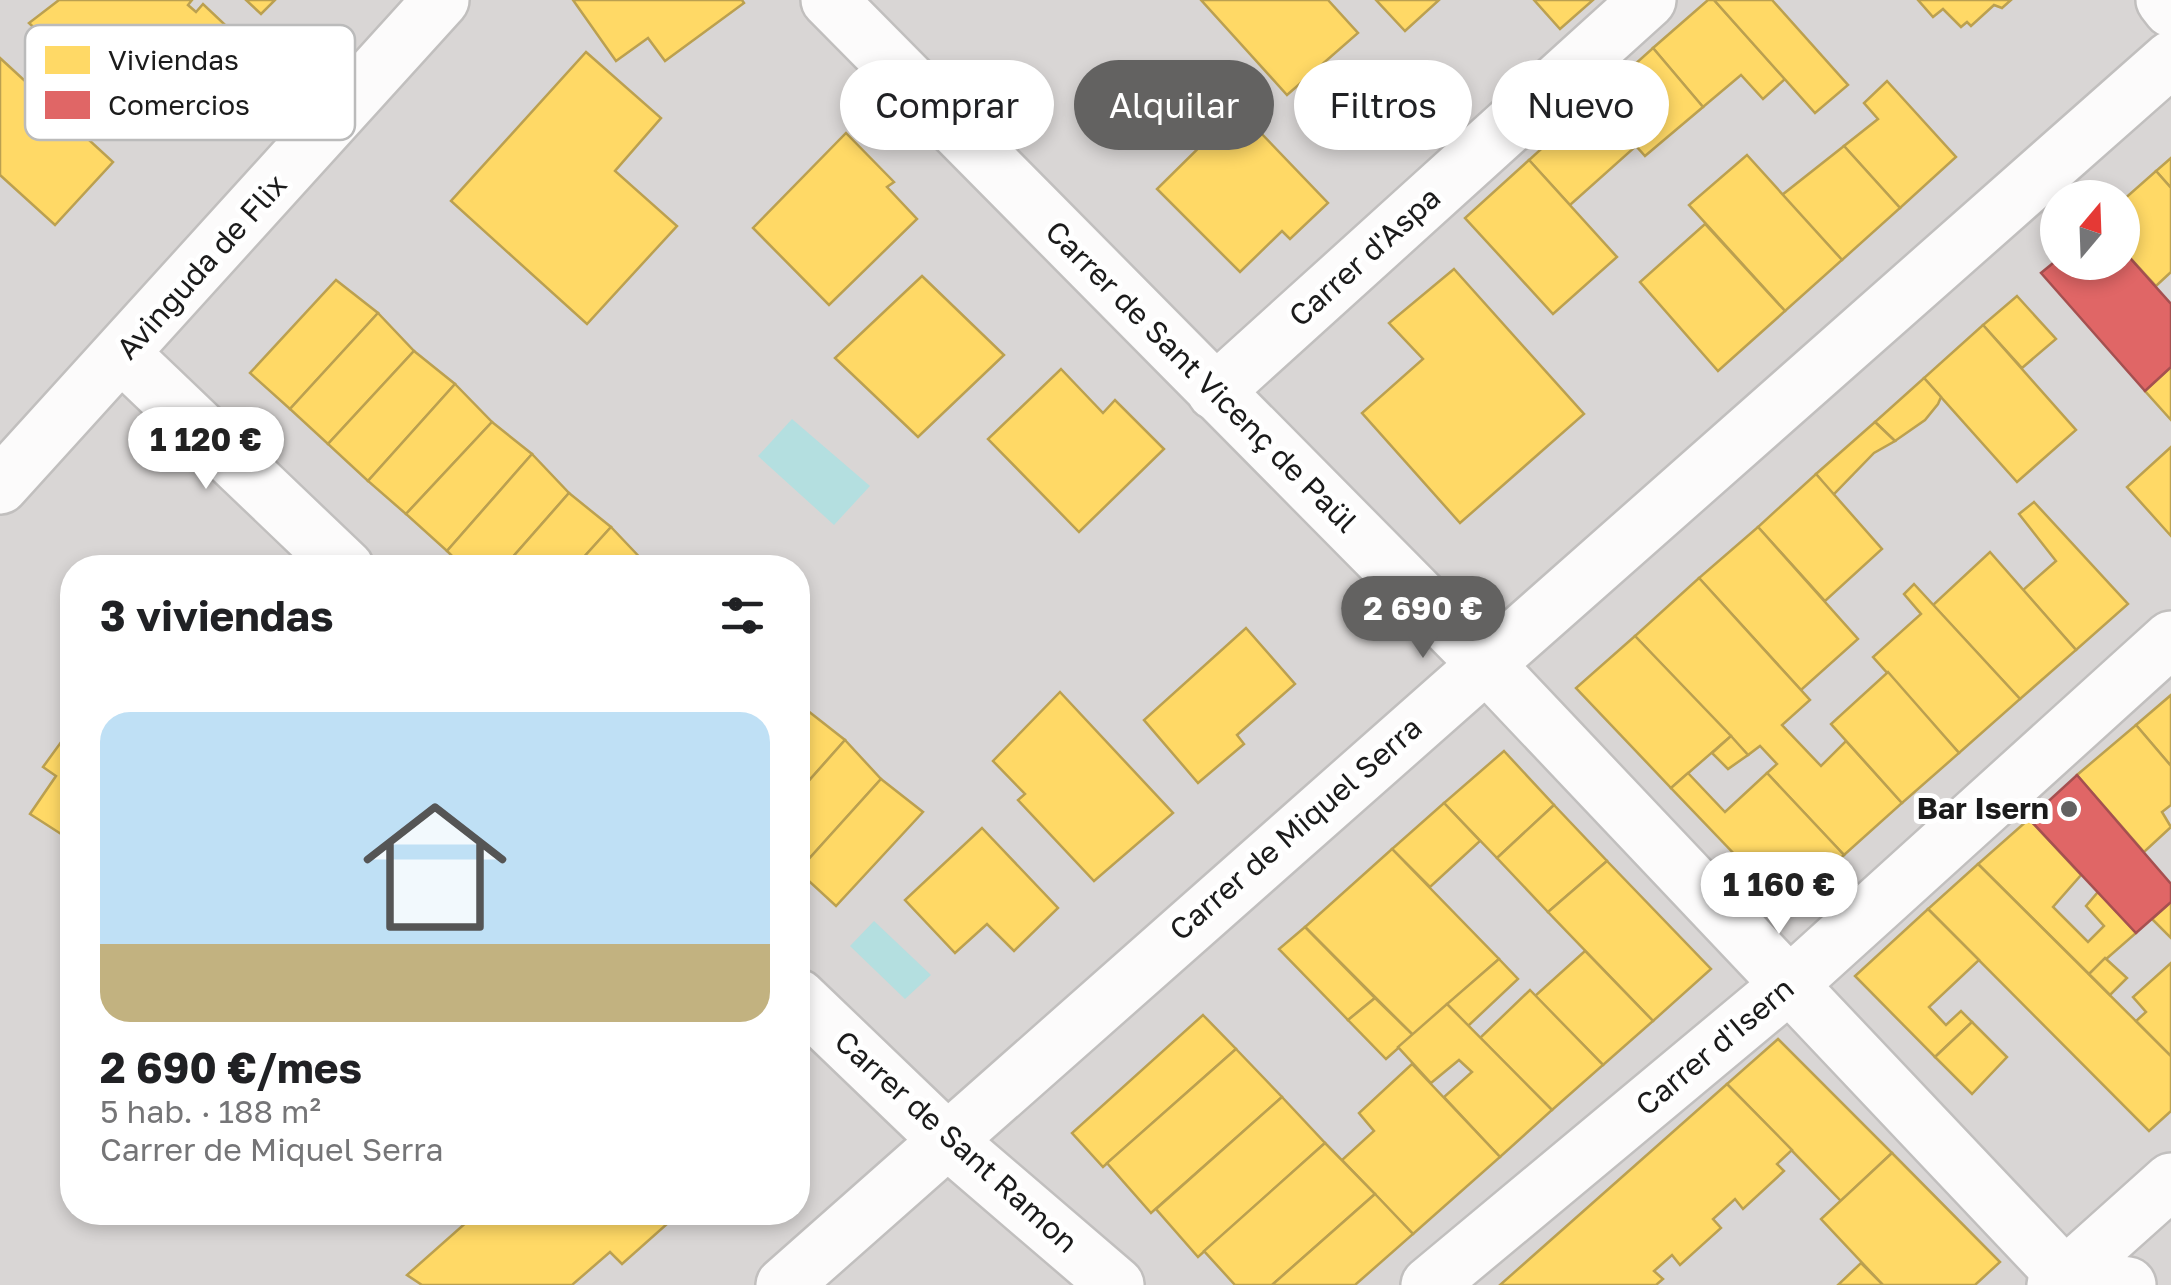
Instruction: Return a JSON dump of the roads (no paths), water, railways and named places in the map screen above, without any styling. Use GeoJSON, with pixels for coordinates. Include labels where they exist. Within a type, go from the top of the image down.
{"type":"FeatureCollection","features":[{"type":"Feature","properties":{"kind":"street","name":"Avinguda de Flix"},"geometry":{"type":"LineString","coordinates":[[355,96],[441,0]]}},
{"type":"Feature","properties":{"kind":"street","name":"Carrer de Sant Vicenç de Paül"},"geometry":{"type":"LineString","coordinates":[[829,0],[1484,662],[1790,985],[2060,1280]]}},
{"type":"Feature","properties":{"kind":"street","name":"Carrer d'Aspa"},"geometry":{"type":"LineString","coordinates":[[1215,392],[1648,0]]}},
{"type":"Feature","properties":{"kind":"street"},"geometry":{"type":"LineString","coordinates":[[2164,0],[2171,9]]}},
{"type":"Feature","properties":{"kind":"street","name":"Carrer de Miquel Serra"},"geometry":{"type":"LineString","coordinates":[[784,1285],[1484,662],[2171,59]]}},
{"type":"Feature","properties":{"kind":"street","name":"Avinguda de Flix"},"geometry":{"type":"LineString","coordinates":[[0,486],[315,140]]}},
{"type":"Feature","properties":{"kind":"street"},"geometry":{"type":"LineString","coordinates":[[122,355],[332,555]]}},
{"type":"Feature","properties":{"kind":"street","name":"Carrer d'Isern"},"geometry":{"type":"LineString","coordinates":[[1430,1285],[1790,985],[2171,640]]}},
{"type":"Feature","properties":{"kind":"street","name":"Carrer de Sant Ramon"},"geometry":{"type":"LineString","coordinates":[[810,1009],[947,1140],[1116,1285]]}},
{"type":"Feature","properties":{"kind":"street"},"geometry":{"type":"LineString","coordinates":[[2060,1280],[2171,1181]]}},
{"type":"Feature","properties":{"kind":"street"},"geometry":{"type":"LineString","coordinates":[[2060,1280],[2128,1285]]}},
{"type":"Feature","properties":{"kind":"water"},"geometry":{"type":"Polygon","coordinates":[[[792,419],[870,486],[834,525],[758,456],[792,419]]]}},
{"type":"Feature","properties":{"kind":"water"},"geometry":{"type":"Polygon","coordinates":[[[874,921],[931,975],[905,999],[850,946],[874,921]]]}},
{"type":"Feature","properties":{"kind":"place","name":"Bar Isern"},"geometry":{"type":"Point","coordinates":[2069,809]}}]}
